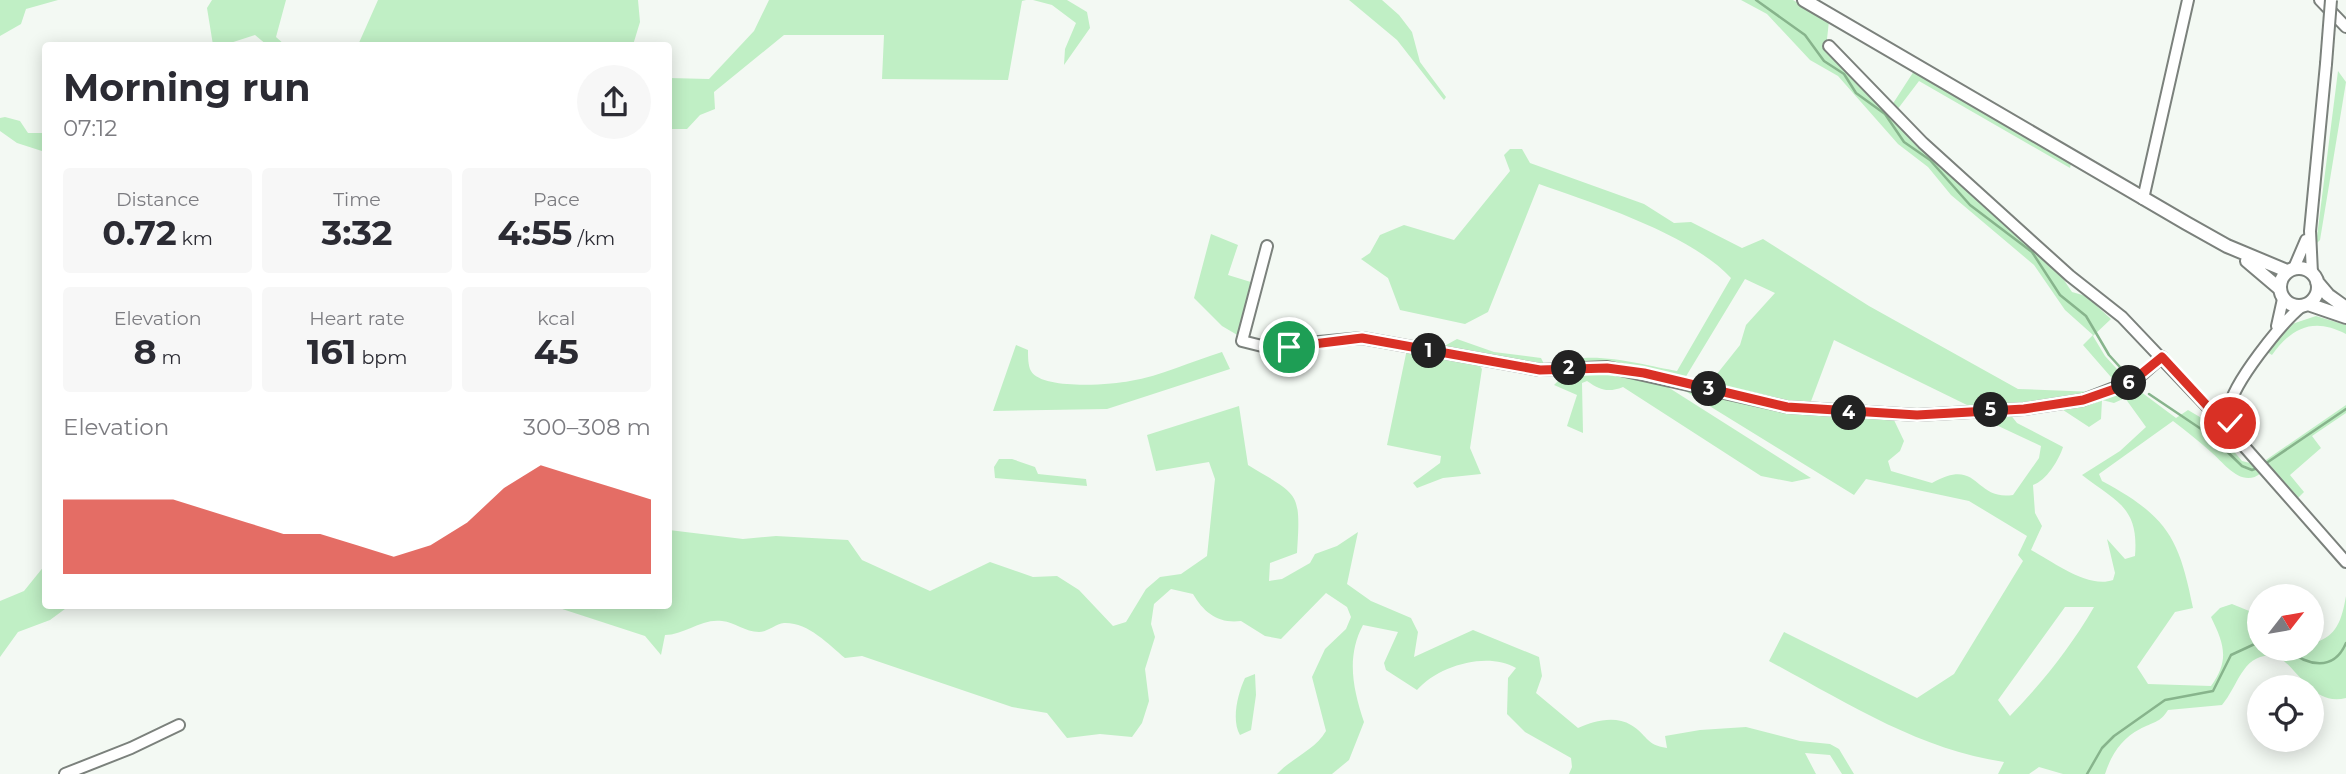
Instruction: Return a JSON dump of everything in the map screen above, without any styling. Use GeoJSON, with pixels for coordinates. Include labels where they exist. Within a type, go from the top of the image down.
{"type":"FeatureCollection","features":[{"type":"Feature","properties":{"kind":"main road"},"geometry":{"type":"LineString","coordinates":[[1804,0],[2227,246],[2315,277],[2328,295],[2346,308]]}},
{"type":"Feature","properties":{"kind":"main road"},"geometry":{"type":"LineString","coordinates":[[2227,246],[2292,305],[2305,305],[2346,317]]}},
{"type":"Feature","properties":{"kind":"main road"},"geometry":{"type":"LineString","coordinates":[[2281,294],[2281,279],[2291,270]]}},
{"type":"Feature","properties":{"kind":"main road"},"geometry":{"type":"LineString","coordinates":[[2305,305],[2316,295],[2315,277]]}},
{"type":"Feature","properties":{"kind":"street"},"geometry":{"type":"LineString","coordinates":[[2143,199],[2188,0]]}},
{"type":"Feature","properties":{"kind":"street"},"geometry":{"type":"LineString","coordinates":[[2320,0],[2344,25]]}},
{"type":"Feature","properties":{"kind":"street"},"geometry":{"type":"LineString","coordinates":[[2315,277],[2310,231],[2331,0]]}},
{"type":"Feature","properties":{"kind":"street"},"geometry":{"type":"LineString","coordinates":[[1829,46],[1923,143],[2070,276],[2122,317],[2235,436],[2346,562]]}},
{"type":"Feature","properties":{"kind":"street"},"geometry":{"type":"LineString","coordinates":[[2291,270],[2310,231]]}},
{"type":"Feature","properties":{"kind":"street"},"geometry":{"type":"LineString","coordinates":[[1267,246],[1242,341],[1266,347],[1362,338],[1540,370],[1607,368],[1644,373],[1787,407],[1917,415],[2024,409],[2083,400],[2129,384],[2162,357]]}},
{"type":"Feature","properties":{"kind":"street"},"geometry":{"type":"LineString","coordinates":[[2275,332],[2281,294]]}},
{"type":"Feature","properties":{"kind":"street"},"geometry":{"type":"LineString","coordinates":[[2235,436],[2229,418],[2230,404],[2275,332],[2305,305]]}},
{"type":"Feature","properties":{"kind":"street"},"geometry":{"type":"LineString","coordinates":[[65,774],[131,748],[179,725]]}},
{"type":"Feature","properties":{"kind":"green space"},"geometry":{"type":"Polygon","coordinates":[[[0,0],[58,0],[26,9],[21,24],[0,36],[0,0]]]}},
{"type":"Feature","properties":{"kind":"green space"},"geometry":{"type":"Polygon","coordinates":[[[212,0],[286,0],[276,37],[282,42],[263,42],[255,35],[233,42],[213,42],[207,8],[212,0]]]}},
{"type":"Feature","properties":{"kind":"green space"},"geometry":{"type":"Polygon","coordinates":[[[378,0],[638,0],[640,22],[634,42],[359,42],[378,0]]]}},
{"type":"Feature","properties":{"kind":"green space"},"geometry":{"type":"Polygon","coordinates":[[[769,0],[1026,0],[1022,1],[1008,80],[882,79],[884,35],[784,35],[714,92],[715,109],[700,115],[687,129],[672,129],[672,78],[709,79],[754,31],[769,0]]]}},
{"type":"Feature","properties":{"kind":"green space"},"geometry":{"type":"Polygon","coordinates":[[[1033,0],[1067,0],[1087,12],[1090,28],[1064,65],[1065,49],[1076,23],[1052,5],[1033,0]]]}},
{"type":"Feature","properties":{"kind":"green space"},"geometry":{"type":"Polygon","coordinates":[[[1349,0],[1382,0],[1399,15],[1412,32],[1420,62],[1446,97],[1444,100],[1397,40],[1349,0]]]}},
{"type":"Feature","properties":{"kind":"green space"},"geometry":{"type":"Polygon","coordinates":[[[1741,0],[1793,0],[1829,21],[1826,48],[2053,264],[2072,292],[2086,296],[2111,319],[2093,336],[2105,356],[2127,380],[2117,384],[2083,345],[2093,335],[2065,310],[2034,265],[1951,195],[1928,167],[1898,144],[1838,76],[1810,60],[1767,14],[1741,0]]]}},
{"type":"Feature","properties":{"kind":"green space"},"geometry":{"type":"Polygon","coordinates":[[[1914,71],[2071,164],[2070,168],[1919,81],[1897,110],[1892,105],[1914,71]]]}},
{"type":"Feature","properties":{"kind":"green space"},"geometry":{"type":"Polygon","coordinates":[[[2338,71],[2346,82],[2320,240],[2316,244],[2338,71]]]}},
{"type":"Feature","properties":{"kind":"green space"},"geometry":{"type":"Polygon","coordinates":[[[0,118],[20,121],[28,133],[42,133],[42,151],[17,143],[0,131],[0,118]]]}},
{"type":"Feature","properties":{"kind":"green space"},"geometry":{"type":"Polygon","coordinates":[[[1510,149],[1522,149],[1530,163],[1644,204],[1674,223],[1691,222],[1742,248],[1763,239],[1869,306],[2018,389],[2096,392],[2009,406],[1969,406],[1834,340],[1810,404],[1784,402],[1709,384],[1740,345],[1746,325],[1775,293],[1745,279],[1685,378],[1606,365],[1559,365],[1571,360],[1600,358],[1677,371],[1731,278],[1713,262],[1667,234],[1614,211],[1539,184],[1488,312],[1465,324],[1400,310],[1388,278],[1361,259],[1370,253],[1380,235],[1404,225],[1454,240],[1510,171],[1504,155],[1510,149]]]}},
{"type":"Feature","properties":{"kind":"green space"},"geometry":{"type":"Polygon","coordinates":[[[1211,234],[1238,245],[1228,275],[1254,283],[1239,336],[1222,326],[1194,298],[1211,234]]]}},
{"type":"Feature","properties":{"kind":"green space"},"geometry":{"type":"Polygon","coordinates":[[[2316,316],[2346,325],[2346,334],[2324,326],[2304,328],[2288,338],[2272,355],[2267,352],[2292,324],[2316,316]]]}},
{"type":"Feature","properties":{"kind":"green space"},"geometry":{"type":"Polygon","coordinates":[[[1457,339],[1494,352],[1541,358],[1545,366],[1439,349],[1457,339]]]}},
{"type":"Feature","properties":{"kind":"green space"},"geometry":{"type":"Polygon","coordinates":[[[1016,345],[1028,350],[1030,369],[1038,377],[1062,384],[1093,385],[1142,379],[1222,352],[1230,369],[1107,409],[993,411],[1016,345]]]}},
{"type":"Feature","properties":{"kind":"green space"},"geometry":{"type":"Polygon","coordinates":[[[1407,349],[1478,364],[1482,369],[1470,448],[1481,474],[1443,478],[1417,488],[1413,483],[1440,463],[1441,456],[1387,445],[1407,349]]]}},
{"type":"Feature","properties":{"kind":"green space"},"geometry":{"type":"Polygon","coordinates":[[[1588,371],[1663,384],[1811,478],[1792,482],[1761,476],[1623,387],[1608,390],[1587,381],[1582,383],[1583,433],[1567,426],[1577,395],[1554,385],[1565,374],[1588,371]]]}},
{"type":"Feature","properties":{"kind":"green space"},"geometry":{"type":"Polygon","coordinates":[[[1677,386],[1792,413],[1894,420],[1904,441],[1900,451],[1888,461],[1891,471],[1932,483],[1959,474],[2000,495],[2013,495],[2039,458],[2041,446],[1977,416],[2010,414],[2017,423],[2063,447],[2051,469],[2043,479],[2033,485],[2035,513],[2042,526],[2031,550],[2070,572],[2103,582],[2113,580],[2115,573],[2107,539],[2125,559],[2135,556],[2133,526],[2123,507],[2082,475],[2120,451],[2146,427],[2125,398],[2114,403],[2102,400],[2101,419],[2089,427],[2060,408],[2097,400],[2133,386],[2176,418],[2188,410],[2210,423],[2242,461],[2250,463],[2261,473],[2247,478],[2234,473],[2173,421],[2099,474],[2102,481],[2142,506],[2167,531],[2182,563],[2193,608],[2175,612],[2137,667],[2148,684],[2211,686],[2221,668],[2223,652],[2211,617],[2220,608],[2232,604],[2247,610],[2247,662],[2251,662],[2222,705],[2168,710],[2159,720],[2128,737],[2110,760],[2105,774],[2063,774],[2039,767],[2029,774],[1998,774],[2004,762],[1942,747],[1883,722],[1769,661],[1784,632],[1917,698],[1954,674],[2023,561],[2018,555],[2027,536],[1969,501],[1866,479],[1854,495],[1677,386]],[[2065,607],[1998,700],[2010,716],[2034,690],[2075,637],[2094,607],[2065,607]]]}},
{"type":"Feature","properties":{"kind":"green space"},"geometry":{"type":"Polygon","coordinates":[[[2346,405],[2346,413],[2312,436],[2321,448],[2290,475],[2304,492],[2296,500],[2263,462],[2346,405]]]}},
{"type":"Feature","properties":{"kind":"green space"},"geometry":{"type":"Polygon","coordinates":[[[1239,406],[1248,465],[1287,490],[1297,506],[1297,553],[1270,563],[1269,581],[1282,579],[1310,563],[1315,554],[1337,546],[1358,532],[1347,584],[1371,601],[1411,618],[1418,632],[1414,657],[1473,630],[1539,657],[1542,676],[1536,693],[1578,728],[1597,721],[1618,720],[1636,728],[1650,742],[1667,748],[1665,736],[1746,727],[1800,741],[1830,744],[1839,749],[1854,774],[1842,774],[1830,755],[1805,753],[1816,774],[1569,774],[1572,767],[1571,758],[1525,732],[1507,714],[1508,678],[1516,668],[1491,661],[1463,664],[1437,674],[1417,690],[1386,670],[1384,663],[1398,632],[1363,625],[1354,649],[1353,673],[1364,722],[1349,760],[1332,774],[1277,774],[1316,743],[1326,731],[1312,677],[1325,649],[1346,629],[1351,617],[1347,607],[1326,593],[1281,639],[1265,636],[1241,621],[1219,619],[1207,612],[1193,594],[1171,589],[1154,604],[1151,624],[1155,637],[1145,669],[1149,701],[1142,723],[1132,737],[1100,734],[1067,738],[1047,713],[1012,707],[862,656],[845,658],[817,635],[793,624],[784,623],[759,632],[727,622],[707,622],[665,635],[661,655],[645,636],[562,609],[672,609],[672,530],[743,539],[776,536],[848,540],[862,560],[930,591],[990,562],[1033,577],[1057,576],[1079,590],[1113,626],[1126,622],[1146,589],[1160,577],[1181,574],[1207,556],[1215,479],[1209,462],[1156,471],[1147,435],[1239,406]]]}},
{"type":"Feature","properties":{"kind":"green space"},"geometry":{"type":"Polygon","coordinates":[[[999,459],[1012,459],[1035,467],[1038,474],[1086,479],[1087,486],[995,478],[994,467],[999,459]]]}},
{"type":"Feature","properties":{"kind":"green space"},"geometry":{"type":"Polygon","coordinates":[[[42,569],[42,609],[65,609],[50,620],[18,632],[0,657],[0,601],[24,591],[42,569]]]}},
{"type":"Feature","properties":{"kind":"green space"},"geometry":{"type":"Polygon","coordinates":[[[2346,596],[2346,698],[2324,696],[2324,675],[2298,675],[2285,662],[2324,662],[2324,638],[2337,626],[2346,596]]]}},
{"type":"Feature","properties":{"kind":"green space"},"geometry":{"type":"Polygon","coordinates":[[[1255,674],[1256,695],[1251,730],[1240,735],[1236,722],[1238,699],[1245,678],[1255,674]]]}},
{"type":"Feature","properties":{"kind":"waterway"},"geometry":{"type":"LineString","coordinates":[[1756,0],[1805,35],[1824,61],[1844,74],[1856,93],[1885,114],[1904,142],[1930,160],[1970,205],[2032,252],[2060,295],[2086,316],[2109,355],[2129,377]]}},
{"type":"Feature","properties":{"kind":"waterway"},"geometry":{"type":"LineString","coordinates":[[2149,394],[2210,435],[2242,466],[2252,470],[2260,467]]}},
{"type":"Feature","properties":{"kind":"waterway"},"geometry":{"type":"LineString","coordinates":[[2265,464],[2346,409]]}},
{"type":"Feature","properties":{"kind":"waterway"},"geometry":{"type":"LineString","coordinates":[[2311,662],[2320,663],[2335,659],[2346,643]]}},
{"type":"Feature","properties":{"kind":"waterway"},"geometry":{"type":"LineString","coordinates":[[2087,774],[2102,748],[2114,736],[2165,700],[2213,691],[2231,655],[2247,648]]}},
{"type":"Feature","properties":{"kind":"route"},"geometry":{"type":"LineString","coordinates":[[1289,347],[1362,338],[1540,370],[1607,368],[1644,373],[1787,407],[1865,414],[1917,415],[2024,409],[2083,400],[2129,384],[2162,357],[2235,436],[2230,423]]}}]}
